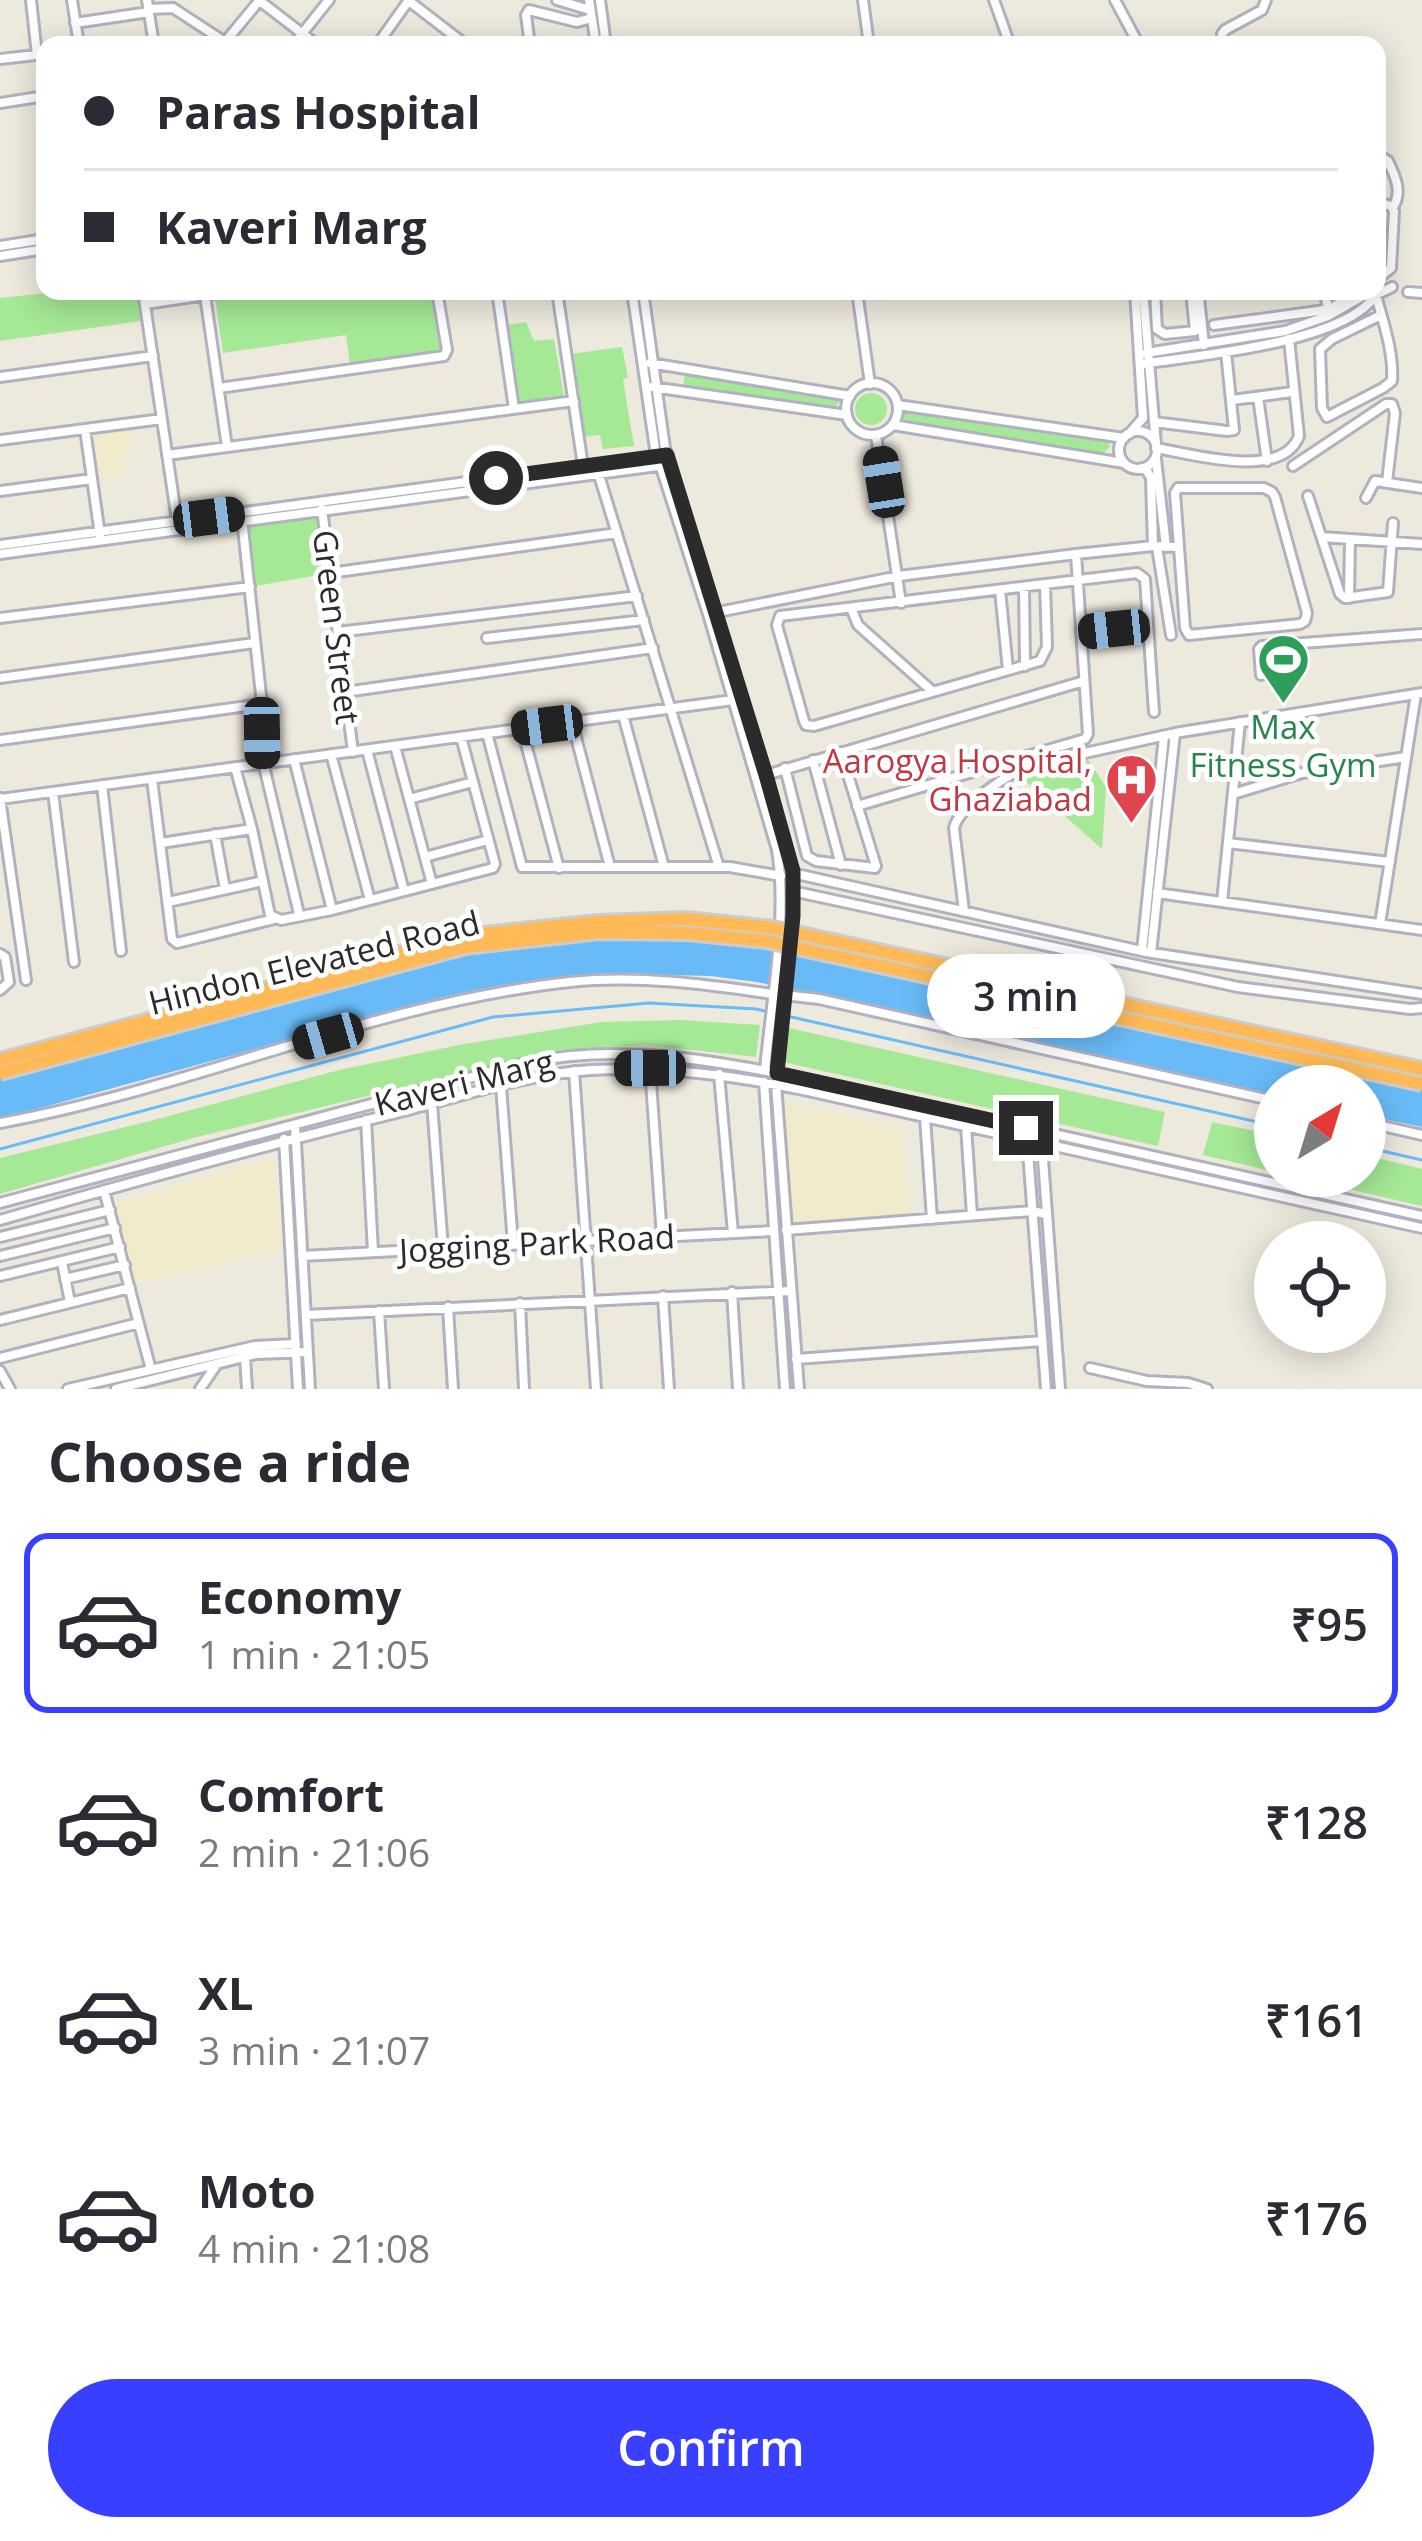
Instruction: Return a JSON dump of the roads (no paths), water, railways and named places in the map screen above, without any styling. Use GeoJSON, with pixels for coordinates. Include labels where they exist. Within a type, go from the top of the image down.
{"type":"FeatureCollection","features":[{"type":"Feature","properties":{"kind":"highway","name":"Hindon Elevated Road"},"geometry":{"type":"LineString","coordinates":[[0,1060],[464,936],[598,922],[686,920],[773,928],[1422,1069]]}},
{"type":"Feature","properties":{"kind":"highway","name":"Hindon Elevated Road"},"geometry":{"type":"LineString","coordinates":[[0,1073],[465,947],[600,932],[687,933],[766,941],[1422,1084]]}},
{"type":"Feature","properties":{"kind":"street"},"geometry":{"type":"LineString","coordinates":[[31,0],[38,36]]}},
{"type":"Feature","properties":{"kind":"street"},"geometry":{"type":"LineString","coordinates":[[72,0],[77,36]]}},
{"type":"Feature","properties":{"kind":"street"},"geometry":{"type":"LineString","coordinates":[[230,36],[259,0],[273,4],[305,36]]}},
{"type":"Feature","properties":{"kind":"street"},"geometry":{"type":"LineString","coordinates":[[302,34],[328,0]]}},
{"type":"Feature","properties":{"kind":"street"},"geometry":{"type":"LineString","coordinates":[[383,36],[409,0],[455,36]]}},
{"type":"Feature","properties":{"kind":"street"},"geometry":{"type":"LineString","coordinates":[[557,0],[590,10]]}},
{"type":"Feature","properties":{"kind":"street"},"geometry":{"type":"LineString","coordinates":[[600,0],[605,36]]}},
{"type":"Feature","properties":{"kind":"street"},"geometry":{"type":"LineString","coordinates":[[863,0],[868,36]]}},
{"type":"Feature","properties":{"kind":"street"},"geometry":{"type":"LineString","coordinates":[[994,0],[1007,36]]}},
{"type":"Feature","properties":{"kind":"street"},"geometry":{"type":"LineString","coordinates":[[1114,0],[1134,36]]}},
{"type":"Feature","properties":{"kind":"street"},"geometry":{"type":"LineString","coordinates":[[1222,36],[1262,10],[1266,0]]}},
{"type":"Feature","properties":{"kind":"street"},"geometry":{"type":"LineString","coordinates":[[75,23],[148,7],[173,8],[216,36]]}},
{"type":"Feature","properties":{"kind":"street"},"geometry":{"type":"LineString","coordinates":[[529,36],[529,10],[572,22],[590,10]]}},
{"type":"Feature","properties":{"kind":"street"},"geometry":{"type":"LineString","coordinates":[[0,59],[36,55]]}},
{"type":"Feature","properties":{"kind":"street"},"geometry":{"type":"LineString","coordinates":[[0,103],[36,97]]}},
{"type":"Feature","properties":{"kind":"street"},"geometry":{"type":"LineString","coordinates":[[1386,159],[1398,197],[1393,207],[1393,261],[1386,273]]}},
{"type":"Feature","properties":{"kind":"street"},"geometry":{"type":"LineString","coordinates":[[1386,205],[1393,207]]}},
{"type":"Feature","properties":{"kind":"street"},"geometry":{"type":"LineString","coordinates":[[0,246],[36,240]]}},
{"type":"Feature","properties":{"kind":"street"},"geometry":{"type":"LineString","coordinates":[[0,256],[36,250]]}},
{"type":"Feature","properties":{"kind":"street"},"geometry":{"type":"LineString","coordinates":[[1386,290],[1392,287]]}},
{"type":"Feature","properties":{"kind":"street"},"geometry":{"type":"LineString","coordinates":[[1408,292],[1422,292]]}},
{"type":"Feature","properties":{"kind":"street"},"geometry":{"type":"LineString","coordinates":[[144,300],[178,526]]}},
{"type":"Feature","properties":{"kind":"street"},"geometry":{"type":"LineString","coordinates":[[145,304],[172,300]]}},
{"type":"Feature","properties":{"kind":"street"},"geometry":{"type":"LineString","coordinates":[[206,300],[227,447]]}},
{"type":"Feature","properties":{"kind":"street"},"geometry":{"type":"LineString","coordinates":[[219,388],[444,356],[439,300]]}},
{"type":"Feature","properties":{"kind":"street"},"geometry":{"type":"LineString","coordinates":[[498,300],[514,409]]}},
{"type":"Feature","properties":{"kind":"street"},"geometry":{"type":"LineString","coordinates":[[558,300],[583,466]]}},
{"type":"Feature","properties":{"kind":"street"},"geometry":{"type":"LineString","coordinates":[[634,300],[657,388],[663,460]]}},
{"type":"Feature","properties":{"kind":"street"},"geometry":{"type":"LineString","coordinates":[[644,300],[646,386],[663,460],[766,775],[792,873],[793,916],[777,1073]]}},
{"type":"Feature","properties":{"kind":"street"},"geometry":{"type":"LineString","coordinates":[[858,300],[870,384]]}},
{"type":"Feature","properties":{"kind":"street"},"geometry":{"type":"LineString","coordinates":[[1140,300],[1154,422],[1159,547]]}},
{"type":"Feature","properties":{"kind":"street"},"geometry":{"type":"LineString","coordinates":[[1155,300],[1157,329],[1165,334],[1196,331],[1192,300]]}},
{"type":"Feature","properties":{"kind":"street"},"geometry":{"type":"LineString","coordinates":[[1199,300],[1205,350]]}},
{"type":"Feature","properties":{"kind":"street"},"geometry":{"type":"LineString","coordinates":[[1326,300],[1330,316]]}},
{"type":"Feature","properties":{"kind":"street"},"geometry":{"type":"LineString","coordinates":[[1205,350],[1226,352],[1289,339],[1330,316],[1347,300]]}},
{"type":"Feature","properties":{"kind":"street"},"geometry":{"type":"LineString","coordinates":[[1145,358],[1285,331],[1373,300]]}},
{"type":"Feature","properties":{"kind":"street"},"geometry":{"type":"LineString","coordinates":[[1377,300],[1381,315],[1392,365],[1391,380],[1327,418],[1322,408],[1320,349],[1381,315]]}},
{"type":"Feature","properties":{"kind":"street"},"geometry":{"type":"LineString","coordinates":[[1214,325],[1330,316]]}},
{"type":"Feature","properties":{"kind":"street"},"geometry":{"type":"LineString","coordinates":[[898,404],[1126,436],[1144,432],[1156,449],[1267,460],[1281,456],[1298,441],[1289,339]]}},
{"type":"Feature","properties":{"kind":"street"},"geometry":{"type":"LineString","coordinates":[[1154,422],[1235,428],[1226,352]]}},
{"type":"Feature","properties":{"kind":"street"},"geometry":{"type":"LineString","coordinates":[[0,377],[153,356]]}},
{"type":"Feature","properties":{"kind":"street"},"geometry":{"type":"LineString","coordinates":[[1124,463],[1119,449],[1143,418],[1145,358]]}},
{"type":"Feature","properties":{"kind":"street"},"geometry":{"type":"LineString","coordinates":[[648,363],[850,396]]}},
{"type":"Feature","properties":{"kind":"street"},"geometry":{"type":"LineString","coordinates":[[893,425],[898,404],[888,388],[862,385],[850,396],[847,415],[859,432],[876,435],[893,425],[1124,463],[1136,469],[1156,449]]}},
{"type":"Feature","properties":{"kind":"street"},"geometry":{"type":"LineString","coordinates":[[646,386],[847,415]]}},
{"type":"Feature","properties":{"kind":"street"},"geometry":{"type":"LineString","coordinates":[[1232,400],[1292,392]]}},
{"type":"Feature","properties":{"kind":"street"},"geometry":{"type":"LineString","coordinates":[[1258,397],[1267,460]]}},
{"type":"Feature","properties":{"kind":"street"},"geometry":{"type":"LineString","coordinates":[[167,455],[574,401]]}},
{"type":"Feature","properties":{"kind":"street"},"geometry":{"type":"LineString","coordinates":[[1293,466],[1392,404],[1388,482]]}},
{"type":"Feature","properties":{"kind":"street"},"geometry":{"type":"LineString","coordinates":[[0,440],[162,418]]}},
{"type":"Feature","properties":{"kind":"street"},"geometry":{"type":"LineString","coordinates":[[85,429],[100,536]]}},
{"type":"Feature","properties":{"kind":"street"},"geometry":{"type":"LineString","coordinates":[[876,435],[902,603]]}},
{"type":"Feature","properties":{"kind":"street"},"geometry":{"type":"LineString","coordinates":[[0,545],[178,526],[663,460]]}},
{"type":"Feature","properties":{"kind":"street"},"geometry":{"type":"LineString","coordinates":[[322,506],[583,466],[597,470]]}},
{"type":"Feature","properties":{"kind":"street"},"geometry":{"type":"LineString","coordinates":[[1142,468],[1150,478],[1171,635]]}},
{"type":"Feature","properties":{"kind":"street"},"geometry":{"type":"LineString","coordinates":[[597,470],[719,866]]}},
{"type":"Feature","properties":{"kind":"street"},"geometry":{"type":"LineString","coordinates":[[0,491],[92,479]]}},
{"type":"Feature","properties":{"kind":"street"},"geometry":{"type":"LineString","coordinates":[[1366,498],[1375,481],[1422,488]]}},
{"type":"Feature","properties":{"kind":"street"},"geometry":{"type":"LineString","coordinates":[[1178,488],[1269,489],[1307,617],[1300,624],[1189,634],[1179,547],[1178,488]]}},
{"type":"Feature","properties":{"kind":"street"},"geometry":{"type":"LineString","coordinates":[[1308,496],[1340,593],[1349,598],[1388,592],[1393,524]]}},
{"type":"Feature","properties":{"kind":"street","name":"Green Street"},"geometry":{"type":"LineString","coordinates":[[322,506],[353,752]]}},
{"type":"Feature","properties":{"kind":"street"},"geometry":{"type":"LineString","coordinates":[[242,517],[262,704],[263,763],[299,914]]}},
{"type":"Feature","properties":{"kind":"street"},"geometry":{"type":"LineString","coordinates":[[330,573],[617,533]]}},
{"type":"Feature","properties":{"kind":"street"},"geometry":{"type":"LineString","coordinates":[[0,554],[100,536]]}},
{"type":"Feature","properties":{"kind":"street"},"geometry":{"type":"LineString","coordinates":[[1321,536],[1422,544]]}},
{"type":"Feature","properties":{"kind":"street"},"geometry":{"type":"LineString","coordinates":[[1349,598],[1350,539]]}},
{"type":"Feature","properties":{"kind":"street"},"geometry":{"type":"LineString","coordinates":[[712,613],[898,576],[1076,554],[1179,547]]}},
{"type":"Feature","properties":{"kind":"street"},"geometry":{"type":"LineString","coordinates":[[857,806],[1083,741],[1088,734],[1076,554]]}},
{"type":"Feature","properties":{"kind":"street"},"geometry":{"type":"LineString","coordinates":[[1045,584],[1047,652],[1040,661],[814,726],[806,724],[777,620],[784,615],[902,603],[1045,584],[1141,574],[1154,712]]}},
{"type":"Feature","properties":{"kind":"street"},"geometry":{"type":"LineString","coordinates":[[0,618],[250,587]]}},
{"type":"Feature","properties":{"kind":"street"},"geometry":{"type":"LineString","coordinates":[[1024,587],[1025,665]]}},
{"type":"Feature","properties":{"kind":"street"},"geometry":{"type":"LineString","coordinates":[[1000,590],[1008,670]]}},
{"type":"Feature","properties":{"kind":"street"},"geometry":{"type":"LineString","coordinates":[[338,632],[637,596]]}},
{"type":"Feature","properties":{"kind":"street"},"geometry":{"type":"LineString","coordinates":[[850,608],[857,626],[933,692]]}},
{"type":"Feature","properties":{"kind":"street"},"geometry":{"type":"LineString","coordinates":[[712,613],[781,876],[764,1076],[785,1389]]}},
{"type":"Feature","properties":{"kind":"street"},"geometry":{"type":"LineString","coordinates":[[487,638],[644,620]]}},
{"type":"Feature","properties":{"kind":"street"},"geometry":{"type":"LineString","coordinates":[[1082,632],[1148,626]]}},
{"type":"Feature","properties":{"kind":"street"},"geometry":{"type":"LineString","coordinates":[[1261,675],[1258,649],[1262,646],[1422,634]]}},
{"type":"Feature","properties":{"kind":"street"},"geometry":{"type":"LineString","coordinates":[[0,678],[255,642]]}},
{"type":"Feature","properties":{"kind":"street"},"geometry":{"type":"LineString","coordinates":[[345,692],[653,648]]}},
{"type":"Feature","properties":{"kind":"street"},"geometry":{"type":"LineString","coordinates":[[766,775],[1084,681]]}},
{"type":"Feature","properties":{"kind":"street"},"geometry":{"type":"LineString","coordinates":[[1146,952],[1175,733],[1419,693],[1380,924]]}},
{"type":"Feature","properties":{"kind":"street"},"geometry":{"type":"LineString","coordinates":[[26,980],[0,799],[733,700]]}},
{"type":"Feature","properties":{"kind":"street"},"geometry":{"type":"LineString","coordinates":[[0,740],[262,704]]}},
{"type":"Feature","properties":{"kind":"street"},"geometry":{"type":"LineString","coordinates":[[623,715],[664,867]]}},
{"type":"Feature","properties":{"kind":"street"},"geometry":{"type":"LineString","coordinates":[[572,722],[610,867]]}},
{"type":"Feature","properties":{"kind":"street"},"geometry":{"type":"LineString","coordinates":[[1222,902],[1240,722]]}},
{"type":"Feature","properties":{"kind":"street"},"geometry":{"type":"LineString","coordinates":[[522,729],[560,868]]}},
{"type":"Feature","properties":{"kind":"street"},"geometry":{"type":"LineString","coordinates":[[487,734],[521,865],[719,866],[781,876]]}},
{"type":"Feature","properties":{"kind":"street"},"geometry":{"type":"LineString","coordinates":[[964,911],[954,828],[957,817],[1026,766],[1167,735],[1146,952]]}},
{"type":"Feature","properties":{"kind":"street"},"geometry":{"type":"LineString","coordinates":[[152,778],[172,939],[177,944],[493,868],[461,737]]}},
{"type":"Feature","properties":{"kind":"street"},"geometry":{"type":"LineString","coordinates":[[395,746],[432,884]]}},
{"type":"Feature","properties":{"kind":"street"},"geometry":{"type":"LineString","coordinates":[[367,750],[404,891]]}},
{"type":"Feature","properties":{"kind":"street"},"geometry":{"type":"LineString","coordinates":[[784,768],[807,856],[872,869],[876,866],[841,752]]}},
{"type":"Feature","properties":{"kind":"street"},"geometry":{"type":"LineString","coordinates":[[331,754],[370,900]]}},
{"type":"Feature","properties":{"kind":"street"},"geometry":{"type":"LineString","coordinates":[[1233,794],[1302,772],[1406,757]]}},
{"type":"Feature","properties":{"kind":"street"},"geometry":{"type":"LineString","coordinates":[[294,760],[332,910]]}},
{"type":"Feature","properties":{"kind":"street"},"geometry":{"type":"LineString","coordinates":[[813,760],[841,865]]}},
{"type":"Feature","properties":{"kind":"street"},"geometry":{"type":"LineString","coordinates":[[236,767],[275,919]]}},
{"type":"Feature","properties":{"kind":"street"},"geometry":{"type":"LineString","coordinates":[[409,799],[473,782]]}},
{"type":"Feature","properties":{"kind":"street"},"geometry":{"type":"LineString","coordinates":[[102,785],[121,951]]}},
{"type":"Feature","properties":{"kind":"street"},"geometry":{"type":"LineString","coordinates":[[53,792],[74,962]]}},
{"type":"Feature","properties":{"kind":"street"},"geometry":{"type":"LineString","coordinates":[[161,843],[252,829]]}},
{"type":"Feature","properties":{"kind":"street"},"geometry":{"type":"LineString","coordinates":[[215,834],[225,889]]}},
{"type":"Feature","properties":{"kind":"street"},"geometry":{"type":"LineString","coordinates":[[424,857],[488,840]]}},
{"type":"Feature","properties":{"kind":"street"},"geometry":{"type":"LineString","coordinates":[[1228,843],[1390,862]]}},
{"type":"Feature","properties":{"kind":"street"},"geometry":{"type":"LineString","coordinates":[[792,873],[1146,952],[1422,994]]}},
{"type":"Feature","properties":{"kind":"street"},"geometry":{"type":"LineString","coordinates":[[168,902],[262,881]]}},
{"type":"Feature","properties":{"kind":"street"},"geometry":{"type":"LineString","coordinates":[[792,891],[1238,987],[1422,1008]]}},
{"type":"Feature","properties":{"kind":"street"},"geometry":{"type":"LineString","coordinates":[[1157,893],[1422,930]]}},
{"type":"Feature","properties":{"kind":"street"},"geometry":{"type":"LineString","coordinates":[[0,954],[5,957],[9,982],[0,990]]}},
{"type":"Feature","properties":{"kind":"street"},"geometry":{"type":"LineString","coordinates":[[0,1123],[59,1112],[374,1023],[531,988],[654,980],[771,995]]}},
{"type":"Feature","properties":{"kind":"street"},"geometry":{"type":"LineString","coordinates":[[784,997],[837,1003],[1254,1096]]}},
{"type":"Feature","properties":{"kind":"street","name":"Kaveri Marg"},"geometry":{"type":"LineString","coordinates":[[0,1203],[525,1064],[572,1054],[653,1055],[718,1061],[776,1084],[1422,1228]]}},
{"type":"Feature","properties":{"kind":"street"},"geometry":{"type":"LineString","coordinates":[[650,1068],[662,1237]]}},
{"type":"Feature","properties":{"kind":"street","name":"Kaveri Marg"},"geometry":{"type":"LineString","coordinates":[[0,1220],[500,1086],[574,1071],[650,1068],[777,1073],[1254,1179]]}},
{"type":"Feature","properties":{"kind":"street"},"geometry":{"type":"LineString","coordinates":[[574,1071],[596,1389]]}},
{"type":"Feature","properties":{"kind":"street"},"geometry":{"type":"LineString","coordinates":[[719,1074],[733,1233]]}},
{"type":"Feature","properties":{"kind":"street"},"geometry":{"type":"LineString","coordinates":[[776,1084],[799,1389]]}},
{"type":"Feature","properties":{"kind":"street"},"geometry":{"type":"LineString","coordinates":[[500,1086],[513,1244]]}},
{"type":"Feature","properties":{"kind":"street"},"geometry":{"type":"LineString","coordinates":[[829,1109],[830,1096]]}},
{"type":"Feature","properties":{"kind":"street"},"geometry":{"type":"LineString","coordinates":[[432,1103],[443,1248]]}},
{"type":"Feature","properties":{"kind":"street"},"geometry":{"type":"LineString","coordinates":[[925,1117],[932,1220]]}},
{"type":"Feature","properties":{"kind":"street"},"geometry":{"type":"LineString","coordinates":[[365,1120],[373,1252]]}},
{"type":"Feature","properties":{"kind":"street"},"geometry":{"type":"LineString","coordinates":[[295,1125],[310,1389]]}},
{"type":"Feature","properties":{"kind":"street"},"geometry":{"type":"LineString","coordinates":[[966,1126],[972,1215]]}},
{"type":"Feature","properties":{"kind":"street"},"geometry":{"type":"LineString","coordinates":[[1386,1126],[1422,1135]]}},
{"type":"Feature","properties":{"kind":"street"},"geometry":{"type":"LineString","coordinates":[[284,1128],[298,1389]]}},
{"type":"Feature","properties":{"kind":"street"},"geometry":{"type":"LineString","coordinates":[[1026,1128],[1046,1389]]}},
{"type":"Feature","properties":{"kind":"street"},"geometry":{"type":"LineString","coordinates":[[1041,1132],[1060,1389]]}},
{"type":"Feature","properties":{"kind":"street"},"geometry":{"type":"LineString","coordinates":[[104,1190],[151,1370]]}},
{"type":"Feature","properties":{"kind":"street","name":"Kaveri Marg"},"geometry":{"type":"LineString","coordinates":[[1337,1197],[1422,1216]]}},
{"type":"Feature","properties":{"kind":"street"},"geometry":{"type":"LineString","coordinates":[[0,1237],[110,1210]]}},
{"type":"Feature","properties":{"kind":"street"},"geometry":{"type":"LineString","coordinates":[[786,1230],[1032,1211],[1046,1214]]}},
{"type":"Feature","properties":{"kind":"street"},"geometry":{"type":"LineString","coordinates":[[0,1256],[115,1228]]}},
{"type":"Feature","properties":{"kind":"street","name":"Jogging Park Road"},"geometry":{"type":"LineString","coordinates":[[302,1256],[772,1231]]}},
{"type":"Feature","properties":{"kind":"street"},"geometry":{"type":"LineString","coordinates":[[0,1276],[120,1247]]}},
{"type":"Feature","properties":{"kind":"street"},"geometry":{"type":"LineString","coordinates":[[62,1262],[70,1302]]}},
{"type":"Feature","properties":{"kind":"street"},"geometry":{"type":"LineString","coordinates":[[65,1280],[124,1265]]}},
{"type":"Feature","properties":{"kind":"street"},"geometry":{"type":"LineString","coordinates":[[1038,1282],[1051,1281]]}},
{"type":"Feature","properties":{"kind":"street"},"geometry":{"type":"LineString","coordinates":[[0,1320],[130,1288]]}},
{"type":"Feature","properties":{"kind":"street"},"geometry":{"type":"LineString","coordinates":[[306,1315],[790,1291]]}},
{"type":"Feature","properties":{"kind":"street"},"geometry":{"type":"LineString","coordinates":[[732,1292],[738,1389]]}},
{"type":"Feature","properties":{"kind":"street"},"geometry":{"type":"LineString","coordinates":[[663,1296],[669,1389]]}},
{"type":"Feature","properties":{"kind":"street"},"geometry":{"type":"LineString","coordinates":[[520,1303],[524,1389]]}},
{"type":"Feature","properties":{"kind":"street"},"geometry":{"type":"LineString","coordinates":[[448,1307],[453,1389]]}},
{"type":"Feature","properties":{"kind":"street"},"geometry":{"type":"LineString","coordinates":[[379,1311],[383,1389]]}},
{"type":"Feature","properties":{"kind":"street"},"geometry":{"type":"LineString","coordinates":[[0,1358],[139,1323]]}},
{"type":"Feature","properties":{"kind":"street"},"geometry":{"type":"LineString","coordinates":[[796,1359],[1042,1341]]}},
{"type":"Feature","properties":{"kind":"street"},"geometry":{"type":"LineString","coordinates":[[68,1389],[255,1346],[308,1348]]}},
{"type":"Feature","properties":{"kind":"street"},"geometry":{"type":"LineString","coordinates":[[116,1389],[296,1348]]}},
{"type":"Feature","properties":{"kind":"street"},"geometry":{"type":"LineString","coordinates":[[244,1357],[247,1389]]}},
{"type":"Feature","properties":{"kind":"street"},"geometry":{"type":"LineString","coordinates":[[200,1389],[216,1366]]}},
{"type":"Feature","properties":{"kind":"street"},"geometry":{"type":"LineString","coordinates":[[1090,1369],[1146,1385],[1207,1389]]}},
{"type":"Feature","properties":{"kind":"street"},"geometry":{"type":"LineString","coordinates":[[0,1371],[10,1389]]}},
{"type":"Feature","properties":{"kind":"street"},"geometry":{"type":"LineString","coordinates":[[1105,1389],[1108,1372]]}},
{"type":"Feature","properties":{"kind":"water"},"geometry":{"type":"Polygon","coordinates":[[[591,930],[747,931],[878,956],[1356,1065],[1254,1065],[1254,1090],[757,982],[627,974],[528,981],[397,1010],[0,1119],[0,1071],[423,952],[591,930]]]}},
{"type":"Feature","properties":{"kind":"water"},"geometry":{"type":"Polygon","coordinates":[[[1386,1072],[1422,1080],[1422,1127],[1386,1119],[1386,1072]]]}},
{"type":"Feature","properties":{"kind":"waterway"},"geometry":{"type":"LineString","coordinates":[[0,1149],[493,1017],[649,1003],[756,1009],[1254,1121]]}},
{"type":"Feature","properties":{"kind":"waterway"},"geometry":{"type":"LineString","coordinates":[[1386,1152],[1422,1160]]}},
{"type":"Feature","properties":{"kind":"place","name":"Max Fitness Gym"},"geometry":{"type":"Point","coordinates":[1283,705]}},
{"type":"Feature","properties":{"kind":"place","name":"Aarogya Hospital, Ghaziabad"},"geometry":{"type":"Point","coordinates":[1131,825]}}]}
